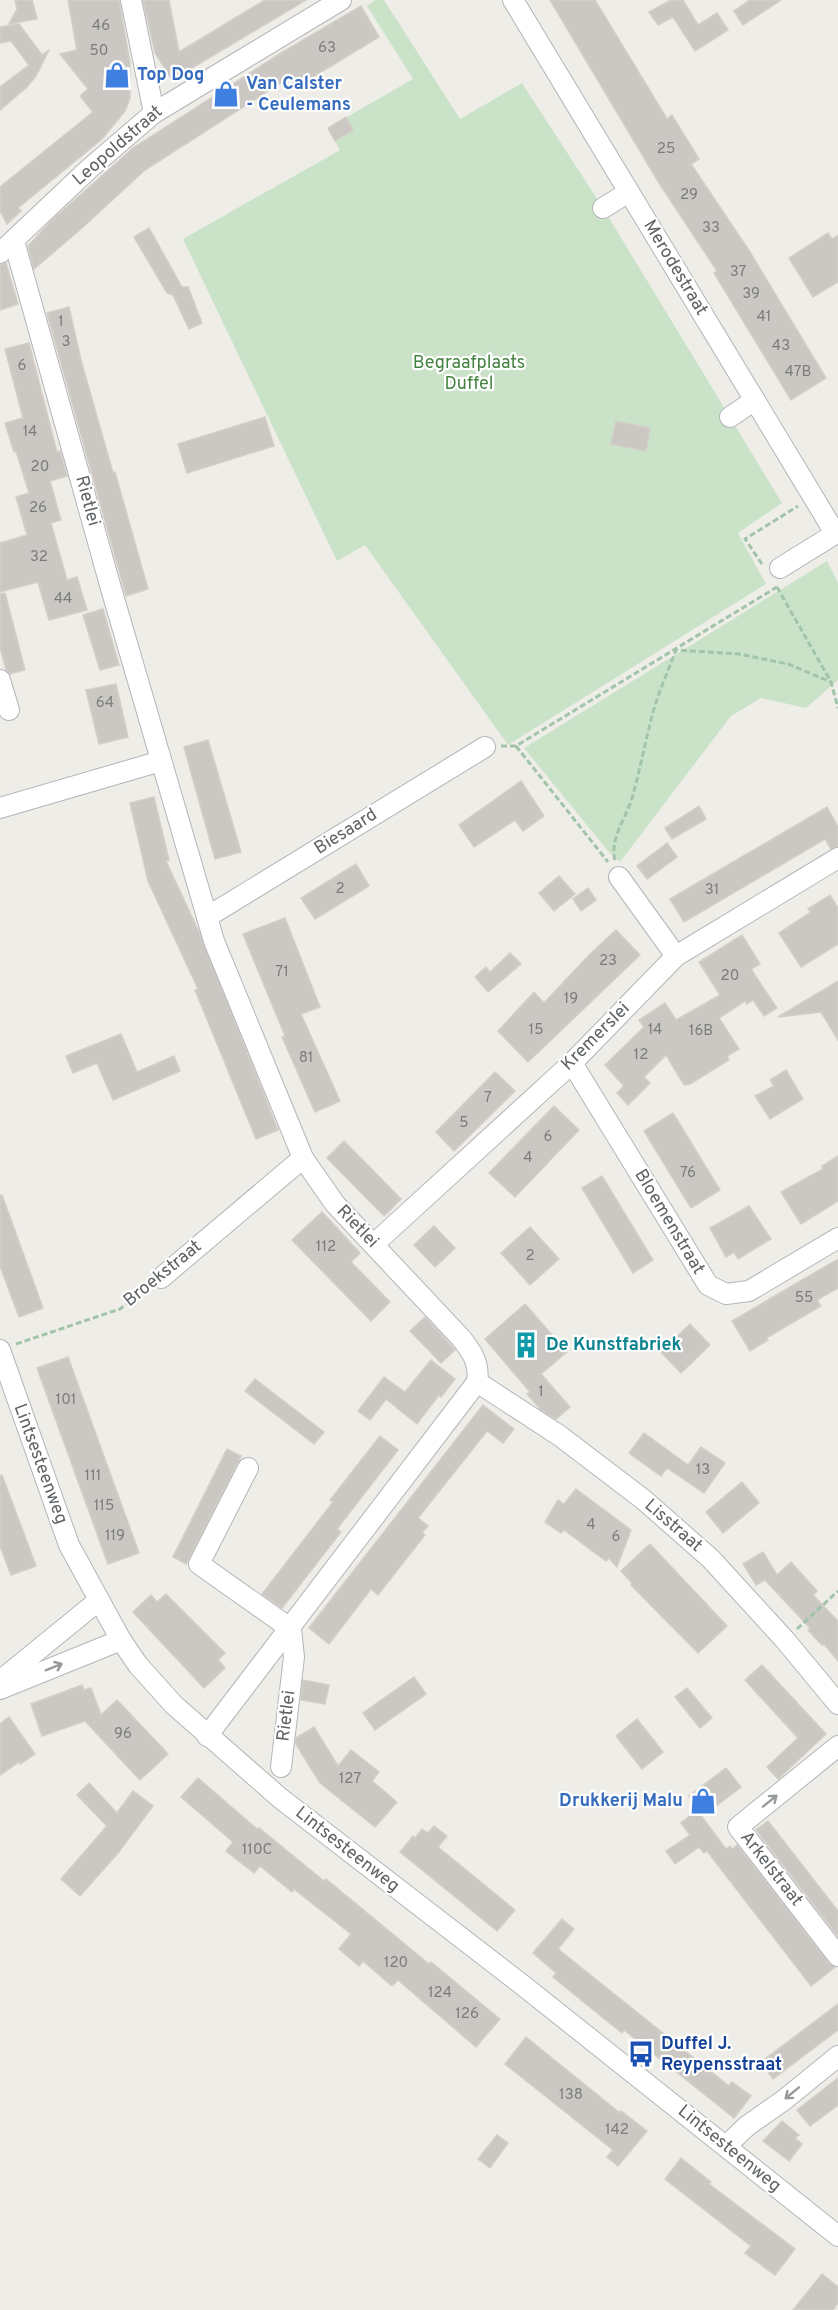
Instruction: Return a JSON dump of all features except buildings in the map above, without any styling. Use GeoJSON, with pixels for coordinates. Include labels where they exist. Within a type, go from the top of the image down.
{"type":"FeatureCollection","features":[{"type":"Feature","properties":{"kind":"street"},"geometry":{"type":"LineString","coordinates":[[131,0],[154,113]]}},
{"type":"Feature","properties":{"kind":"street","name":"Leopoldstraat"},"geometry":{"type":"LineString","coordinates":[[7,247],[90,168],[154,113],[341,0]]}},
{"type":"Feature","properties":{"kind":"street","name":"Merodestraat"},"geometry":{"type":"LineString","coordinates":[[513,0],[813,497],[837,532]]}},
{"type":"Feature","properties":{"kind":"street"},"geometry":{"type":"LineString","coordinates":[[603,208],[629,192]]}},
{"type":"Feature","properties":{"kind":"street","name":"Rietlei"},"geometry":{"type":"LineString","coordinates":[[7,247],[214,941],[303,1158],[335,1204],[461,1338],[474,1355],[479,1370],[477,1382]]}},
{"type":"Feature","properties":{"kind":"street"},"geometry":{"type":"LineString","coordinates":[[730,417],[755,400]]}},
{"type":"Feature","properties":{"kind":"street"},"geometry":{"type":"LineString","coordinates":[[774,574],[837,532]]}},
{"type":"Feature","properties":{"kind":"street"},"geometry":{"type":"LineString","coordinates":[[0,680],[9,710]]}},
{"type":"Feature","properties":{"kind":"street","name":"Biesaard"},"geometry":{"type":"LineString","coordinates":[[207,917],[485,747]]}},
{"type":"Feature","properties":{"kind":"street"},"geometry":{"type":"LineString","coordinates":[[0,808],[161,761]]}},
{"type":"Feature","properties":{"kind":"street","name":"Kremerslei"},"geometry":{"type":"LineString","coordinates":[[374,1244],[572,1063],[676,956],[838,858]]}},
{"type":"Feature","properties":{"kind":"street"},"geometry":{"type":"LineString","coordinates":[[619,877],[676,956]]}},
{"type":"Feature","properties":{"kind":"street","name":"Bloemenstraat"},"geometry":{"type":"LineString","coordinates":[[572,1063],[708,1285],[726,1294],[749,1291],[838,1238]]}},
{"type":"Feature","properties":{"kind":"street","name":"Broekstraat"},"geometry":{"type":"LineString","coordinates":[[160,1278],[303,1158]]}},
{"type":"Feature","properties":{"kind":"street","name":"Lintsesteenweg"},"geometry":{"type":"LineString","coordinates":[[5,1348],[69,1545],[121,1640],[138,1665],[174,1705],[280,1798],[838,2236]]}},
{"type":"Feature","properties":{"kind":"street"},"geometry":{"type":"LineString","coordinates":[[207,1736],[291,1629],[477,1382]]}},
{"type":"Feature","properties":{"kind":"street","name":"Lisstraat"},"geometry":{"type":"LineString","coordinates":[[477,1382],[560,1436],[644,1500],[711,1559],[838,1704]]}},
{"type":"Feature","properties":{"kind":"street"},"geometry":{"type":"LineString","coordinates":[[248,1468],[200,1564],[291,1629]]}},
{"type":"Feature","properties":{"kind":"street"},"geometry":{"type":"LineString","coordinates":[[0,1681],[98,1601]]}},
{"type":"Feature","properties":{"kind":"street","name":"Rietlei"},"geometry":{"type":"LineString","coordinates":[[281,1767],[294,1657],[291,1629]]}},
{"type":"Feature","properties":{"kind":"street"},"geometry":{"type":"LineString","coordinates":[[0,1689],[121,1640]]}},
{"type":"Feature","properties":{"kind":"street","name":"Arkelstraat"},"geometry":{"type":"LineString","coordinates":[[838,1746],[738,1827],[838,1956]]}},
{"type":"Feature","properties":{"kind":"street"},"geometry":{"type":"LineString","coordinates":[[726,2146],[747,2126],[838,2056]]}},
{"type":"Feature","properties":{"kind":"path"},"geometry":{"type":"LineString","coordinates":[[813,497],[745,539],[774,574],[831,681],[838,708]]}},
{"type":"Feature","properties":{"kind":"path"},"geometry":{"type":"LineString","coordinates":[[485,747],[516,746],[676,650],[774,574]]}},
{"type":"Feature","properties":{"kind":"path"},"geometry":{"type":"LineString","coordinates":[[676,650],[739,654],[788,664],[831,681]]}},
{"type":"Feature","properties":{"kind":"path"},"geometry":{"type":"LineString","coordinates":[[619,877],[613,854],[616,838],[631,802],[643,761],[652,715],[676,650]]}},
{"type":"Feature","properties":{"kind":"path"},"geometry":{"type":"LineString","coordinates":[[516,746],[619,877]]}},
{"type":"Feature","properties":{"kind":"path","name":"Broekstraat"},"geometry":{"type":"LineString","coordinates":[[5,1348],[120,1309],[160,1278]]}},
{"type":"Feature","properties":{"kind":"path"},"geometry":{"type":"LineString","coordinates":[[784,1640],[838,1592]]}},
{"type":"Feature","properties":{"kind":"green space","name":"Begraafplaats Duffel"},"geometry":{"type":"Polygon","coordinates":[[[375,0],[384,0],[460,119],[522,83],[603,208],[782,503],[738,533],[766,584],[508,745],[365,545],[337,561],[183,239],[340,150],[328,128],[413,79],[367,6],[375,0]]]}},
{"type":"Feature","properties":{"kind":"green space"},"geometry":{"type":"Polygon","coordinates":[[[827,561],[838,583],[838,680],[806,708],[761,698],[731,716],[620,862],[608,851],[524,748],[827,561]]]}},
{"type":"Feature","properties":{"kind":"place","name":"Top Dog"},"geometry":{"type":"Point","coordinates":[117,75]}},
{"type":"Feature","properties":{"kind":"place","name":"Van Calster - Ceulemans"},"geometry":{"type":"Point","coordinates":[226,94]}},
{"type":"Feature","properties":{"kind":"place","name":"De Kunstfabriek"},"geometry":{"type":"Point","coordinates":[526,1345]}},
{"type":"Feature","properties":{"kind":"place","name":"Drukkerij Malu"},"geometry":{"type":"Point","coordinates":[703,1801]}},
{"type":"Feature","properties":{"kind":"place","name":"Duffel J. Reypensstraat"},"geometry":{"type":"Point","coordinates":[641,2054]}}]}
